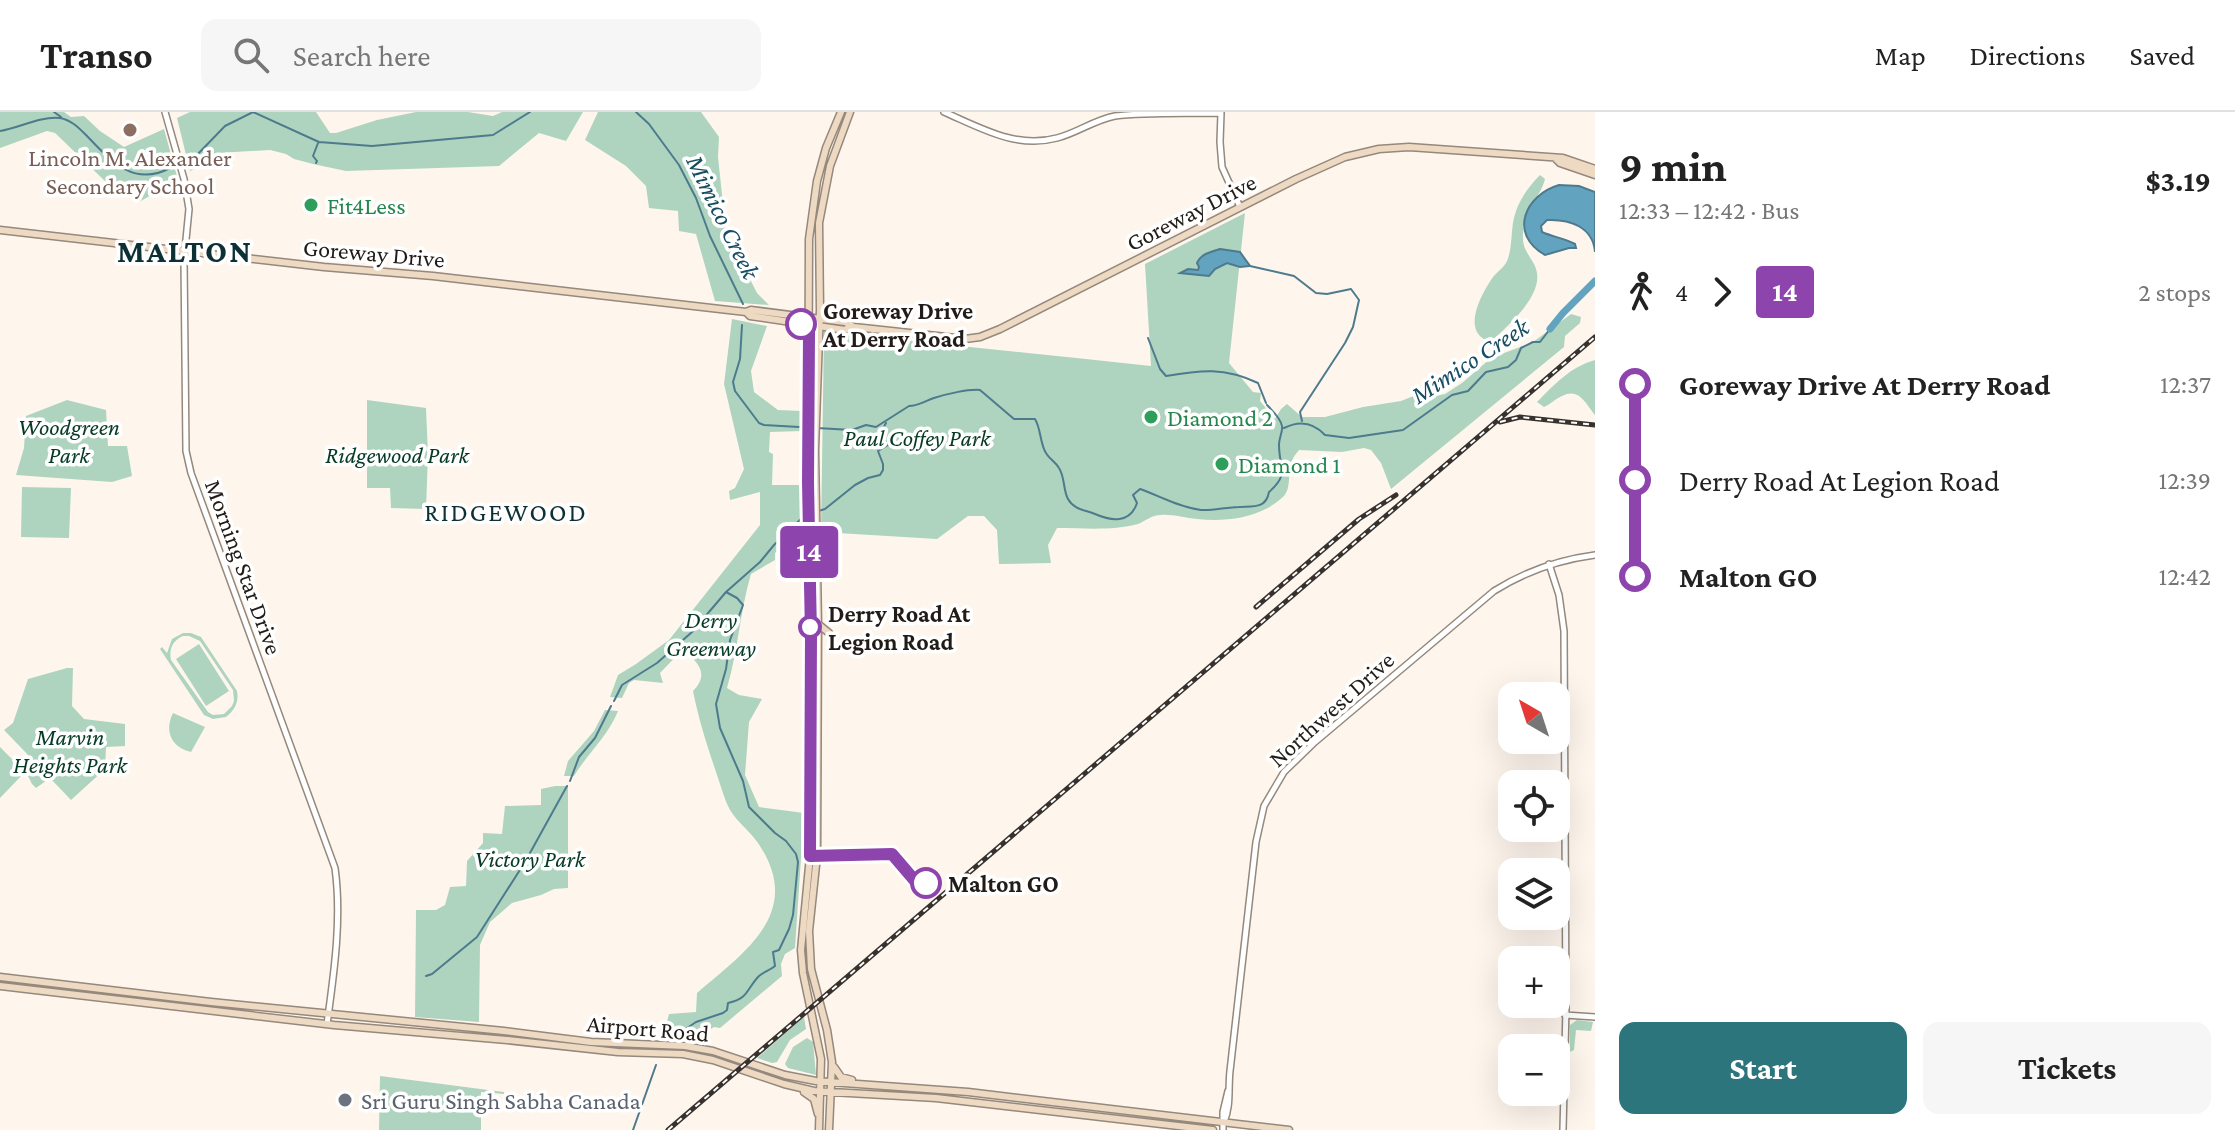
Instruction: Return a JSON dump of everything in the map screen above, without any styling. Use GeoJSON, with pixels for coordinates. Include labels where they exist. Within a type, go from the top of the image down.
{"type":"FeatureCollection","features":[{"type":"Feature","properties":{"kind":"main road"},"geometry":{"type":"LineString","coordinates":[[819,1130],[820,1051],[801,950],[810,856],[812,388],[809,239],[817,181],[841,112]]}},
{"type":"Feature","properties":{"kind":"main road"},"geometry":{"type":"LineString","coordinates":[[812,388],[819,327],[819,223],[830,166],[850,112]]}},
{"type":"Feature","properties":{"kind":"main road","name":"Goreway Drive"},"geometry":{"type":"LineString","coordinates":[[0,230],[734,311],[751,310],[954,339],[980,337],[1043,308],[1323,165],[1345,157],[1379,149],[1431,147],[1555,158],[1560,163],[1595,172]]}},
{"type":"Feature","properties":{"kind":"main road","name":"Goreway Drive"},"geometry":{"type":"LineString","coordinates":[[746,312],[750,316],[819,327],[845,330],[851,326]]}},
{"type":"Feature","properties":{"kind":"main road"},"geometry":{"type":"LineString","coordinates":[[812,522],[818,624],[817,856],[810,915],[810,956],[833,1065],[841,1077],[871,1084]]}},
{"type":"Feature","properties":{"kind":"main road"},"geometry":{"type":"LineString","coordinates":[[818,624],[829,633]]}},
{"type":"Feature","properties":{"kind":"main road"},"geometry":{"type":"LineString","coordinates":[[3,977],[3,987]]}},
{"type":"Feature","properties":{"kind":"main road","name":"Airport Road"},"geometry":{"type":"LineString","coordinates":[[3,977],[591,1042],[700,1048],[795,1077],[822,1081],[968,1092],[1224,1126],[1289,1130]]}},
{"type":"Feature","properties":{"kind":"main road","name":"Airport Road"},"geometry":{"type":"LineString","coordinates":[[3,987],[327,1024],[618,1052],[683,1054],[821,1092],[936,1098],[1213,1130]]}},
{"type":"Feature","properties":{"kind":"main road"},"geometry":{"type":"LineString","coordinates":[[378,1019],[378,1029]]}},
{"type":"Feature","properties":{"kind":"main road"},"geometry":{"type":"LineString","coordinates":[[420,1024],[421,1033]]}},
{"type":"Feature","properties":{"kind":"main road"},"geometry":{"type":"LineString","coordinates":[[829,1128],[831,1054]]}},
{"type":"Feature","properties":{"kind":"main road"},"geometry":{"type":"LineString","coordinates":[[798,1088],[814,1099],[821,1118]]}},
{"type":"Feature","properties":{"kind":"main road"},"geometry":{"type":"LineString","coordinates":[[829,1128],[840,1096],[871,1095]]}},
{"type":"Feature","properties":{"kind":"street","name":"Morning Star Drive"},"geometry":{"type":"LineString","coordinates":[[165,112],[189,204],[185,251],[186,451],[335,868],[338,907],[327,1024]]}},
{"type":"Feature","properties":{"kind":"street"},"geometry":{"type":"LineString","coordinates":[[944,112],[1005,138],[1030,142],[1055,139],[1117,116],[1221,113],[1222,167],[1240,207]]}},
{"type":"Feature","properties":{"kind":"street","name":"Northwest Drive"},"geometry":{"type":"LineString","coordinates":[[1224,1126],[1230,1097],[1228,1091],[1256,842],[1261,814],[1273,786],[1296,759],[1493,592],[1519,576],[1549,564],[1595,555]]}},
{"type":"Feature","properties":{"kind":"street"},"geometry":{"type":"LineString","coordinates":[[1549,564],[1559,595],[1564,631],[1565,946]]}},
{"type":"Feature","properties":{"kind":"street"},"geometry":{"type":"LineString","coordinates":[[1570,1015],[1595,1017]]}},
{"type":"Feature","properties":{"kind":"street"},"geometry":{"type":"LineString","coordinates":[[1562,1129],[1565,1018]]}},
{"type":"Feature","properties":{"kind":"green space"},"geometry":{"type":"Polygon","coordinates":[[[0,112],[64,112],[71,117],[84,116],[124,147],[164,129],[178,180],[139,202],[106,182],[55,133],[47,131],[0,148],[0,112]]]}},
{"type":"Feature","properties":{"kind":"green space"},"geometry":{"type":"Polygon","coordinates":[[[190,112],[316,112],[330,133],[336,133],[416,112],[468,112],[493,116],[502,112],[583,112],[566,141],[539,133],[499,166],[346,171],[270,150],[217,153],[217,166],[203,166],[190,171],[177,118],[190,112]]]}},
{"type":"Feature","properties":{"kind":"green space"},"geometry":{"type":"Polygon","coordinates":[[[598,112],[701,112],[719,137],[718,157],[726,232],[757,293],[769,305],[715,301],[696,234],[679,231],[678,211],[649,208],[646,186],[626,166],[585,140],[598,112]]]}},
{"type":"Feature","properties":{"kind":"green space"},"geometry":{"type":"Polygon","coordinates":[[[1540,175],[1545,179],[1526,218],[1523,237],[1537,275],[1536,285],[1525,307],[1491,342],[1482,338],[1477,331],[1475,315],[1491,280],[1507,261],[1517,209],[1540,175]]]}},
{"type":"Feature","properties":{"kind":"green space","name":"Paul Coffey Park"},"geometry":{"type":"Polygon","coordinates":[[[1245,213],[1229,363],[1253,392],[1261,393],[1260,401],[1275,419],[1287,404],[1302,417],[1325,417],[1416,395],[1445,394],[1491,358],[1533,342],[1571,314],[1581,317],[1580,323],[1565,336],[1564,347],[1391,489],[1381,463],[1371,450],[1299,450],[1293,458],[1284,496],[1255,514],[1209,520],[1161,515],[1118,528],[1057,528],[1048,545],[1051,563],[999,564],[997,530],[984,516],[968,516],[937,539],[821,532],[824,331],[1151,366],[1145,264],[1245,213]]]}},
{"type":"Feature","properties":{"kind":"green space","name":"Derry Greenway"},"geometry":{"type":"Polygon","coordinates":[[[732,319],[767,326],[751,371],[754,392],[778,410],[802,411],[803,431],[770,432],[769,452],[773,454],[772,485],[801,485],[802,523],[775,553],[775,560],[751,574],[727,688],[739,695],[762,699],[749,722],[745,775],[759,807],[804,813],[795,948],[785,954],[781,964],[782,976],[720,1028],[714,1027],[697,1038],[663,1037],[669,1014],[696,1012],[697,993],[750,946],[772,910],[775,890],[771,868],[758,843],[733,814],[724,796],[693,691],[701,679],[697,663],[682,650],[660,673],[663,683],[634,680],[629,683],[622,698],[610,697],[618,675],[669,640],[760,525],[760,492],[730,500],[729,491],[735,488],[744,469],[724,384],[732,319]]]}},
{"type":"Feature","properties":{"kind":"green space"},"geometry":{"type":"Polygon","coordinates":[[[1595,360],[1595,415],[1578,395],[1562,396],[1544,407],[1537,402],[1570,372],[1595,360]]]}},
{"type":"Feature","properties":{"kind":"green space","name":"Woodgreen Park"},"geometry":{"type":"Polygon","coordinates":[[[67,400],[106,410],[108,446],[127,446],[132,476],[112,482],[16,475],[24,448],[26,416],[67,400]]]}},
{"type":"Feature","properties":{"kind":"green space","name":"Ridgewood Park"},"geometry":{"type":"Polygon","coordinates":[[[367,400],[426,408],[426,509],[391,508],[390,488],[367,488],[367,400]]]}},
{"type":"Feature","properties":{"kind":"green space"},"geometry":{"type":"Polygon","coordinates":[[[22,487],[71,488],[69,538],[21,537],[22,487]]]}},
{"type":"Feature","properties":{"kind":"green space"},"geometry":{"type":"Polygon","coordinates":[[[183,633],[201,637],[237,691],[236,706],[226,717],[213,719],[204,715],[160,649],[162,647],[167,653],[172,639],[183,633]],[[183,636],[174,643],[171,660],[208,712],[224,714],[234,701],[233,690],[200,641],[183,636]]]}},
{"type":"Feature","properties":{"kind":"green space"},"geometry":{"type":"Polygon","coordinates":[[[199,644],[229,691],[206,706],[176,659],[199,644]]]}},
{"type":"Feature","properties":{"kind":"green space","name":"Marvin Heights Park"},"geometry":{"type":"Polygon","coordinates":[[[73,668],[72,706],[84,719],[125,724],[125,746],[106,747],[105,769],[71,800],[50,778],[36,788],[32,784],[27,774],[32,759],[4,730],[13,723],[28,679],[73,668]]]}},
{"type":"Feature","properties":{"kind":"green space","name":"Victory Park"},"geometry":{"type":"Polygon","coordinates":[[[605,710],[618,711],[574,776],[564,776],[568,761],[594,731],[605,710]]]}},
{"type":"Feature","properties":{"kind":"green space"},"geometry":{"type":"Polygon","coordinates":[[[173,713],[205,727],[191,752],[178,746],[171,737],[169,726],[173,713]]]}},
{"type":"Feature","properties":{"kind":"green space"},"geometry":{"type":"Polygon","coordinates":[[[0,747],[25,772],[0,798],[0,747]]]}},
{"type":"Feature","properties":{"kind":"green space","name":"Victory Park"},"geometry":{"type":"Polygon","coordinates":[[[568,786],[568,888],[554,889],[512,903],[490,922],[480,945],[479,1022],[415,1017],[416,910],[436,910],[445,905],[450,887],[466,886],[467,861],[483,843],[483,833],[502,834],[505,806],[541,805],[541,789],[568,786]]]}},
{"type":"Feature","properties":{"kind":"green space"},"geometry":{"type":"Polygon","coordinates":[[[804,1017],[806,1029],[790,1040],[777,1062],[757,1058],[804,1017]]]}},
{"type":"Feature","properties":{"kind":"green space"},"geometry":{"type":"Polygon","coordinates":[[[1577,1020],[1593,1022],[1591,1031],[1576,1030],[1574,1050],[1570,1052],[1570,1034],[1570,1025],[1577,1020]]]}},
{"type":"Feature","properties":{"kind":"green space"},"geometry":{"type":"Polygon","coordinates":[[[807,1038],[813,1042],[816,1075],[788,1068],[785,1064],[793,1047],[807,1038]]]}},
{"type":"Feature","properties":{"kind":"green space"},"geometry":{"type":"Polygon","coordinates":[[[380,1076],[504,1094],[481,1092],[481,1130],[379,1130],[380,1076]]]}},
{"type":"Feature","properties":{"kind":"water"},"geometry":{"type":"Polygon","coordinates":[[[1559,185],[1579,186],[1595,192],[1595,252],[1585,231],[1564,221],[1547,220],[1541,226],[1542,232],[1571,242],[1576,248],[1545,255],[1527,237],[1524,226],[1530,206],[1537,197],[1559,185]]]}},
{"type":"Feature","properties":{"kind":"water"},"geometry":{"type":"Polygon","coordinates":[[[1220,249],[1240,252],[1250,266],[1227,263],[1209,276],[1180,273],[1188,269],[1198,270],[1197,263],[1201,257],[1220,249]]]}},
{"type":"Feature","properties":{"kind":"waterway","name":"Mimico Creek"},"geometry":{"type":"LineString","coordinates":[[54,112],[61,117]]}},
{"type":"Feature","properties":{"kind":"waterway","name":"Mimico Creek"},"geometry":{"type":"LineString","coordinates":[[189,160],[225,126],[253,112],[319,142],[372,146],[493,135],[530,112]]}},
{"type":"Feature","properties":{"kind":"waterway","name":"Mimico Creek"},"geometry":{"type":"LineString","coordinates":[[636,112],[649,124],[679,165],[743,304]]}},
{"type":"Feature","properties":{"kind":"waterway","name":"Mimico Creek"},"geometry":{"type":"LineString","coordinates":[[0,131],[60,118],[68,120],[113,161],[133,173],[144,175],[170,168]]}},
{"type":"Feature","properties":{"kind":"waterway"},"geometry":{"type":"LineString","coordinates":[[316,163],[313,156],[318,143]]}},
{"type":"Feature","properties":{"kind":"waterway"},"geometry":{"type":"LineString","coordinates":[[1250,266],[1294,276],[1316,293],[1351,289],[1359,300],[1353,327],[1300,412],[1302,421]]}},
{"type":"Feature","properties":{"kind":"waterway","name":"Mimico Creek"},"geometry":{"type":"LineString","coordinates":[[1550,329],[1595,281]]}},
{"type":"Feature","properties":{"kind":"waterway","name":"Mimico Creek"},"geometry":{"type":"LineString","coordinates":[[742,325],[740,359],[733,382],[735,391],[759,423],[852,430],[866,425],[876,427],[909,406],[951,393],[980,390],[1014,419],[1035,419],[1045,452],[1061,472],[1066,495],[1073,505],[1113,519],[1130,515],[1137,503],[1133,495],[1140,489],[1201,510],[1262,504],[1279,480],[1282,470],[1279,445],[1282,426],[1267,405]]}},
{"type":"Feature","properties":{"kind":"waterway","name":"Mimico Creek"},"geometry":{"type":"LineString","coordinates":[[1284,428],[1306,424],[1316,427],[1325,435],[1349,438],[1403,430],[1452,395],[1468,391],[1486,372],[1508,367],[1516,360],[1521,348],[1540,342],[1550,329]]}},
{"type":"Feature","properties":{"kind":"waterway"},"geometry":{"type":"LineString","coordinates":[[1148,338],[1160,369],[1166,376],[1202,371],[1234,374],[1258,383],[1266,403]]}},
{"type":"Feature","properties":{"kind":"waterway"},"geometry":{"type":"LineString","coordinates":[[614,701],[622,685],[657,663],[692,632],[726,592],[805,515],[825,509],[855,485],[880,475],[883,464],[878,451],[888,445],[880,434],[886,423]]}},
{"type":"Feature","properties":{"kind":"waterway"},"geometry":{"type":"LineString","coordinates":[[671,1039],[696,1022],[723,1013],[728,1003],[744,996],[758,977],[775,966],[773,952],[779,950],[793,915],[796,854],[749,807],[743,781],[720,728],[716,704],[730,640],[743,605],[726,592]]}},
{"type":"Feature","properties":{"kind":"waterway"},"geometry":{"type":"LineString","coordinates":[[570,781],[579,757],[595,738],[611,706]]}},
{"type":"Feature","properties":{"kind":"waterway"},"geometry":{"type":"LineString","coordinates":[[426,976],[477,937],[525,862],[567,786]]}},
{"type":"Feature","properties":{"kind":"waterway"},"geometry":{"type":"LineString","coordinates":[[633,1130],[656,1065]]}},
{"type":"Feature","properties":{"kind":"railway"},"geometry":{"type":"LineString","coordinates":[[668,1130],[1595,337]]}},
{"type":"Feature","properties":{"kind":"railway"},"geometry":{"type":"LineString","coordinates":[[1500,422],[1520,417],[1595,425]]}},
{"type":"Feature","properties":{"kind":"railway"},"geometry":{"type":"LineString","coordinates":[[1256,607],[1359,519],[1396,495]]}},
{"type":"Feature","properties":{"kind":"bus line","name":"14"},"geometry":{"type":"LineString","coordinates":[[801,324],[809,325],[810,856],[892,854],[916,882],[926,883]]}},
{"type":"Feature","properties":{"kind":"place","name":"Lincoln M. Alexander Secondary School"},"geometry":{"type":"Point","coordinates":[130,130]}},
{"type":"Feature","properties":{"kind":"place","name":"Fit4Less"},"geometry":{"type":"Point","coordinates":[311,205]}},
{"type":"Feature","properties":{"kind":"place","name":"Goreway Drive At Derry Road"},"geometry":{"type":"Point","coordinates":[801,324]}},
{"type":"Feature","properties":{"kind":"place","name":"Diamond 2"},"geometry":{"type":"Point","coordinates":[1151,417]}},
{"type":"Feature","properties":{"kind":"place","name":"Diamond 1"},"geometry":{"type":"Point","coordinates":[1222,464]}},
{"type":"Feature","properties":{"kind":"place","name":"Derry Road At Legion Road"},"geometry":{"type":"Point","coordinates":[810,627]}},
{"type":"Feature","properties":{"kind":"place","name":"Malton GO"},"geometry":{"type":"Point","coordinates":[926,883]}},
{"type":"Feature","properties":{"kind":"place","name":"Sri Guru Singh Sabha Canada"},"geometry":{"type":"Point","coordinates":[345,1100]}},
{"type":"Feature","properties":{"kind":"district","name":"MALTON"},"geometry":{"type":"Point","coordinates":[185,251]}},
{"type":"Feature","properties":{"kind":"district","name":"RIDGEWOOD"},"geometry":{"type":"Point","coordinates":[506,512]}}]}
